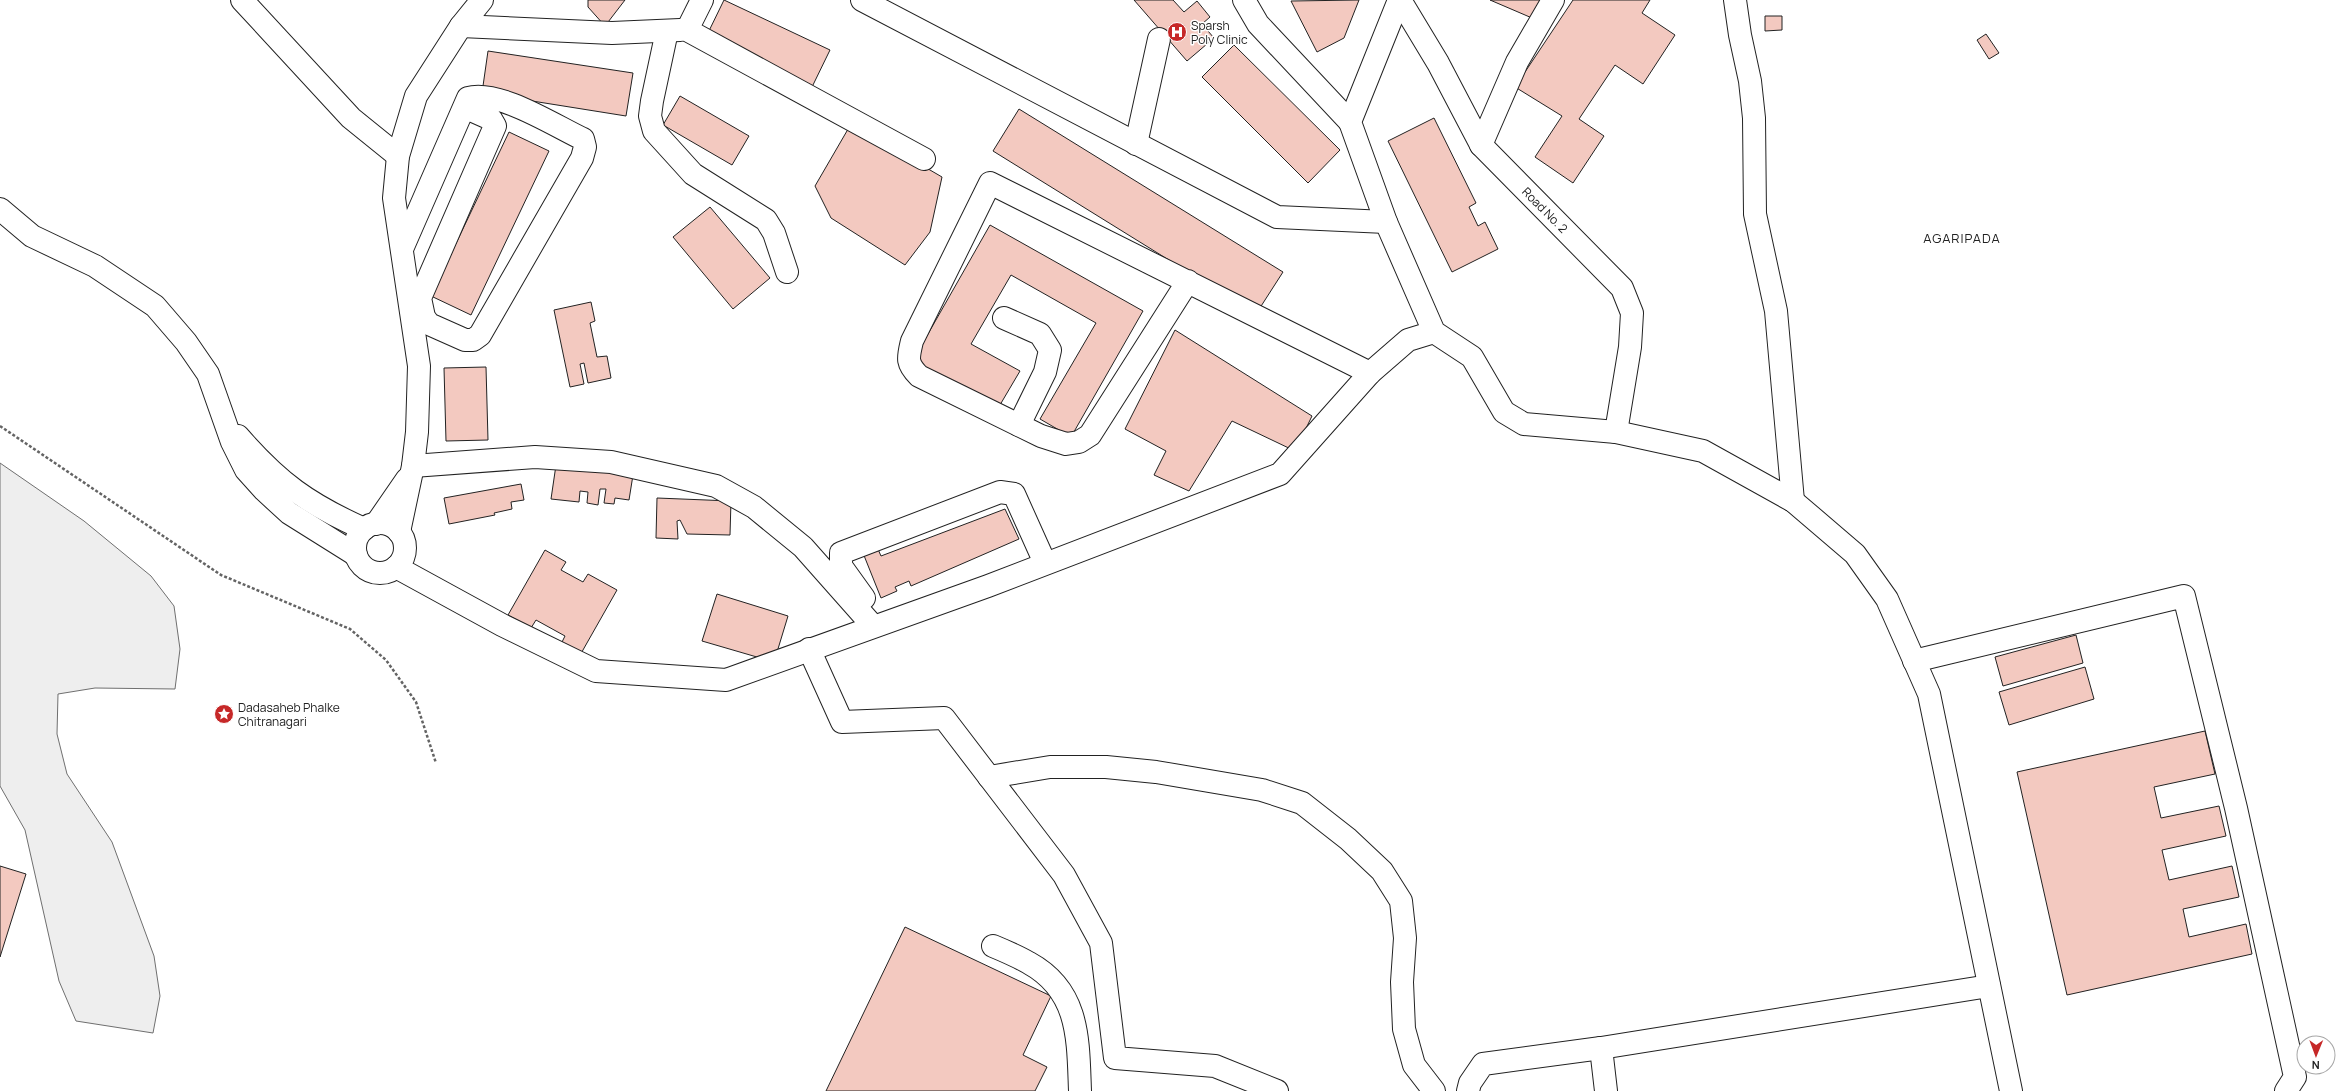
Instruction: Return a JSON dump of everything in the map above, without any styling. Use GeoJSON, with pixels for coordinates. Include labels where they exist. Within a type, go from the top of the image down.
{"type":"FeatureCollection","features":[{"type":"Feature","properties":{"kind":"street"},"geometry":{"type":"LineString","coordinates":[[242,0],[351,118],[398,156]]}},
{"type":"Feature","properties":{"kind":"street"},"geometry":{"type":"LineString","coordinates":[[399,532],[412,471],[417,432],[419,366],[394,198],[398,156],[416,96],[461,26],[482,0]]}},
{"type":"Feature","properties":{"kind":"street"},"geometry":{"type":"LineString","coordinates":[[702,0],[677,30],[652,101],[650,116],[654,131],[693,174],[766,220],[774,233],[787,272]]}},
{"type":"Feature","properties":{"kind":"street"},"geometry":{"type":"LineString","coordinates":[[862,0],[1278,217],[1386,222]]}},
{"type":"Feature","properties":{"kind":"street"},"geometry":{"type":"LineString","coordinates":[[1244,0],[1258,24],[1350,122],[1386,222],[1434,332],[1472,356],[1504,412],[1524,424],[1616,432],[1702,451],[1793,501],[1855,554],[1887,599],[1929,694],[2011,1091]]}},
{"type":"Feature","properties":{"kind":"street"},"geometry":{"type":"LineString","coordinates":[[1350,122],[1399,0]]}},
{"type":"Feature","properties":{"kind":"street","name":"Road No. 2"},"geometry":{"type":"LineString","coordinates":[[1399,0],[1438,64],[1481,145],[1622,288],[1632,313],[1630,347],[1616,432]]}},
{"type":"Feature","properties":{"kind":"street"},"geometry":{"type":"LineString","coordinates":[[1481,145],[1516,62],[1553,0]]}},
{"type":"Feature","properties":{"kind":"street"},"geometry":{"type":"LineString","coordinates":[[1735,0],[1740,35],[1750,81],[1754,118],[1754,214],[1776,312],[1793,501]]}},
{"type":"Feature","properties":{"kind":"street"},"geometry":{"type":"LineString","coordinates":[[461,26],[612,33],[677,30],[924,159]]}},
{"type":"Feature","properties":{"kind":"street"},"geometry":{"type":"LineString","coordinates":[[1136,144],[1159,39]]}},
{"type":"Feature","properties":{"kind":"street"},"geometry":{"type":"LineString","coordinates":[[402,249],[464,107],[468,98],[475,96],[512,105],[583,139],[586,147],[582,158],[480,335],[473,340],[465,340],[429,324],[424,316],[420,298],[495,126],[491,119],[464,107]]}},
{"type":"Feature","properties":{"kind":"street"},"geometry":{"type":"LineString","coordinates":[[1188,281],[1090,435],[1079,442],[1066,444],[1041,436],[919,376],[910,368],[908,358],[916,334],[990,183],[1188,281],[1370,373]]}},
{"type":"Feature","properties":{"kind":"street"},"geometry":{"type":"LineString","coordinates":[[0,210],[32,236],[94,266],[155,306],[186,342],[208,374],[232,442],[246,470],[264,490],[289,513],[356,555]]}},
{"type":"Feature","properties":{"kind":"street"},"geometry":{"type":"LineString","coordinates":[[1004,318],[1040,334],[1050,350],[1045,372],[1019,425]]}},
{"type":"Feature","properties":{"kind":"street"},"geometry":{"type":"LineString","coordinates":[[396,567],[502,625],[596,671],[726,680],[1045,564],[1280,474],[1370,373],[1408,340],[1434,332]]}},
{"type":"Feature","properties":{"kind":"street"},"geometry":{"type":"LineString","coordinates":[[225,421],[260,461],[305,500],[370,526],[384,524],[399,532],[404,541],[405,550],[402,560],[396,567],[387,572],[378,573],[368,570],[361,564],[356,555],[355,546],[358,537],[370,526],[412,471],[535,457],[611,462],[716,486],[754,507],[803,547],[877,625]]}},
{"type":"Feature","properties":{"kind":"street"},"geometry":{"type":"LineString","coordinates":[[877,625],[841,566],[841,553],[1000,492],[1014,494],[1045,564]]}},
{"type":"Feature","properties":{"kind":"street"},"geometry":{"type":"LineString","coordinates":[[1914,661],[2184,596],[2236,808],[2295,1077],[2286,1091]]}},
{"type":"Feature","properties":{"kind":"street"},"geometry":{"type":"LineString","coordinates":[[809,649],[842,722],[944,718],[1064,875],[1101,943],[1115,1058],[1215,1066],[1277,1091]]}},
{"type":"Feature","properties":{"kind":"street"},"geometry":{"type":"LineString","coordinates":[[989,777],[1050,767],[1106,767],[1156,772],[1262,790],[1302,803],[1348,839],[1382,871],[1401,901],[1406,938],[1402,982],[1404,1028],[1414,1065],[1434,1091]]}},
{"type":"Feature","properties":{"kind":"street"},"geometry":{"type":"LineString","coordinates":[[993,946],[1030,963],[1055,983],[1069,1004],[1076,1029],[1080,1091]]}},
{"type":"Feature","properties":{"kind":"street"},"geometry":{"type":"LineString","coordinates":[[1468,1091],[1470,1083],[1483,1064],[1601,1048],[1989,986]]}},
{"type":"Feature","properties":{"kind":"street"},"geometry":{"type":"LineString","coordinates":[[1601,1048],[1606,1091]]}},
{"type":"Feature","properties":{"kind":"path"},"geometry":{"type":"LineString","coordinates":[[0,426],[221,575],[350,629],[386,660],[416,702],[436,763]]}},
{"type":"Feature","properties":{"kind":"shaded area"},"geometry":{"type":"Polygon","coordinates":[[[0,463],[84,521],[151,576],[174,606],[180,649],[175,689],[95,688],[58,694],[57,734],[67,774],[112,842],[154,956],[160,996],[153,1033],[76,1021],[59,981],[25,830],[0,786],[0,463]]]}},
{"type":"Feature","properties":{"kind":"building"},"geometry":{"type":"Polygon","coordinates":[[[588,0],[625,0],[605,26],[588,7],[588,0]]]}},
{"type":"Feature","properties":{"kind":"building"},"geometry":{"type":"Polygon","coordinates":[[[724,0],[830,50],[812,87],[706,37],[724,0]]]}},
{"type":"Feature","properties":{"kind":"building"},"geometry":{"type":"Polygon","coordinates":[[[1134,0],[1173,0],[1184,12],[1197,1],[1210,17],[1202,24],[1214,38],[1187,61],[1134,0]]]}},
{"type":"Feature","properties":{"kind":"building"},"geometry":{"type":"Polygon","coordinates":[[[1359,0],[1344,38],[1317,52],[1291,1],[1359,0]]]}},
{"type":"Feature","properties":{"kind":"building"},"geometry":{"type":"Polygon","coordinates":[[[1490,0],[1548,0],[1539,21],[1490,0]]]}},
{"type":"Feature","properties":{"kind":"building"},"geometry":{"type":"Polygon","coordinates":[[[1573,0],[1650,0],[1642,13],[1675,35],[1643,84],[1615,65],[1579,119],[1604,136],[1573,183],[1535,157],[1562,116],[1515,87],[1573,0]]]}},
{"type":"Feature","properties":{"kind":"building"},"geometry":{"type":"Polygon","coordinates":[[[1765,16],[1782,16],[1782,30],[1765,31],[1765,16]]]}},
{"type":"Feature","properties":{"kind":"building"},"geometry":{"type":"Polygon","coordinates":[[[1986,34],[1999,53],[1989,59],[1977,40],[1986,34]]]}},
{"type":"Feature","properties":{"kind":"building"},"geometry":{"type":"Polygon","coordinates":[[[1234,45],[1340,150],[1308,183],[1202,77],[1234,45]]]}},
{"type":"Feature","properties":{"kind":"building"},"geometry":{"type":"Polygon","coordinates":[[[488,51],[633,73],[626,116],[482,93],[488,51]]]}},
{"type":"Feature","properties":{"kind":"building"},"geometry":{"type":"Polygon","coordinates":[[[680,96],[749,136],[732,165],[663,125],[680,96]]]}},
{"type":"Feature","properties":{"kind":"building"},"geometry":{"type":"Polygon","coordinates":[[[1019,109],[1283,272],[1256,314],[993,151],[1019,109]]]}},
{"type":"Feature","properties":{"kind":"building"},"geometry":{"type":"Polygon","coordinates":[[[1434,118],[1476,203],[1469,207],[1478,226],[1485,222],[1498,249],[1452,272],[1388,141],[1434,118]]]}},
{"type":"Feature","properties":{"kind":"building"},"geometry":{"type":"Polygon","coordinates":[[[851,124],[942,177],[930,232],[905,265],[831,218],[815,186],[851,124]]]}},
{"type":"Feature","properties":{"kind":"building"},"geometry":{"type":"Polygon","coordinates":[[[509,132],[549,151],[471,315],[431,296],[509,132]]]}},
{"type":"Feature","properties":{"kind":"building"},"geometry":{"type":"Polygon","coordinates":[[[710,207],[770,278],[733,309],[673,237],[710,207]]]}},
{"type":"Feature","properties":{"kind":"building"},"geometry":{"type":"Polygon","coordinates":[[[990,225],[1143,311],[1071,437],[1040,419],[1096,323],[1011,275],[971,344],[1020,371],[997,410],[912,362],[990,225]]]}},
{"type":"Feature","properties":{"kind":"building"},"geometry":{"type":"Polygon","coordinates":[[[591,302],[595,321],[590,323],[597,357],[607,356],[611,378],[588,383],[584,363],[580,364],[584,384],[570,387],[554,310],[591,302]]]}},
{"type":"Feature","properties":{"kind":"building"},"geometry":{"type":"Polygon","coordinates":[[[1175,330],[1312,416],[1295,451],[1232,421],[1189,491],[1154,475],[1166,451],[1125,429],[1175,330]]]}},
{"type":"Feature","properties":{"kind":"building"},"geometry":{"type":"Polygon","coordinates":[[[486,367],[488,440],[446,441],[444,368],[486,367]]]}},
{"type":"Feature","properties":{"kind":"building"},"geometry":{"type":"Polygon","coordinates":[[[556,465],[633,475],[629,500],[615,498],[614,504],[604,503],[606,489],[600,489],[598,505],[587,503],[588,492],[580,491],[579,502],[551,499],[556,465]]]}},
{"type":"Feature","properties":{"kind":"building"},"geometry":{"type":"Polygon","coordinates":[[[521,484],[524,500],[511,502],[512,509],[494,513],[495,515],[449,524],[444,498],[521,484]]]}},
{"type":"Feature","properties":{"kind":"building"},"geometry":{"type":"Polygon","coordinates":[[[657,498],[731,501],[730,535],[687,534],[680,520],[677,521],[678,539],[656,538],[657,498]]]}},
{"type":"Feature","properties":{"kind":"building"},"geometry":{"type":"Polygon","coordinates":[[[1005,509],[1019,539],[911,586],[909,581],[895,587],[897,591],[881,598],[863,553],[877,547],[881,556],[1005,509]]]}},
{"type":"Feature","properties":{"kind":"building"},"geometry":{"type":"Polygon","coordinates":[[[545,550],[566,562],[561,570],[583,582],[588,574],[617,590],[579,657],[560,646],[565,636],[536,620],[531,628],[508,615],[545,550]]]}},
{"type":"Feature","properties":{"kind":"building"},"geometry":{"type":"Polygon","coordinates":[[[717,594],[788,616],[774,662],[702,641],[717,594]]]}},
{"type":"Feature","properties":{"kind":"building"},"geometry":{"type":"Polygon","coordinates":[[[2076,635],[2083,663],[2003,686],[1995,657],[2076,635]]]}},
{"type":"Feature","properties":{"kind":"building"},"geometry":{"type":"Polygon","coordinates":[[[2085,667],[2094,699],[2009,725],[1999,692],[2085,667]]]}},
{"type":"Feature","properties":{"kind":"building"},"geometry":{"type":"Polygon","coordinates":[[[2205,731],[2215,774],[2154,787],[2161,818],[2219,806],[2226,836],[2162,850],[2169,880],[2232,866],[2239,897],[2183,909],[2189,937],[2246,924],[2252,954],[2067,995],[2017,772],[2205,731]]]}},
{"type":"Feature","properties":{"kind":"building"},"geometry":{"type":"Polygon","coordinates":[[[0,866],[26,874],[0,957],[0,866]]]}},
{"type":"Feature","properties":{"kind":"building"},"geometry":{"type":"Polygon","coordinates":[[[905,927],[1051,996],[1023,1055],[1047,1067],[1035,1091],[826,1091],[905,927]]]}},
{"type":"Feature","properties":{"kind":"place","name":"Sparsh Poly Clinic"},"geometry":{"type":"Point","coordinates":[1177,32]}},
{"type":"Feature","properties":{"kind":"place","name":"Dadasaheb Phalke Chitranagari"},"geometry":{"type":"Point","coordinates":[224,714]}},
{"type":"Feature","properties":{"kind":"district","name":"AGARIPADA"},"geometry":{"type":"Point","coordinates":[1962,238]}}]}
